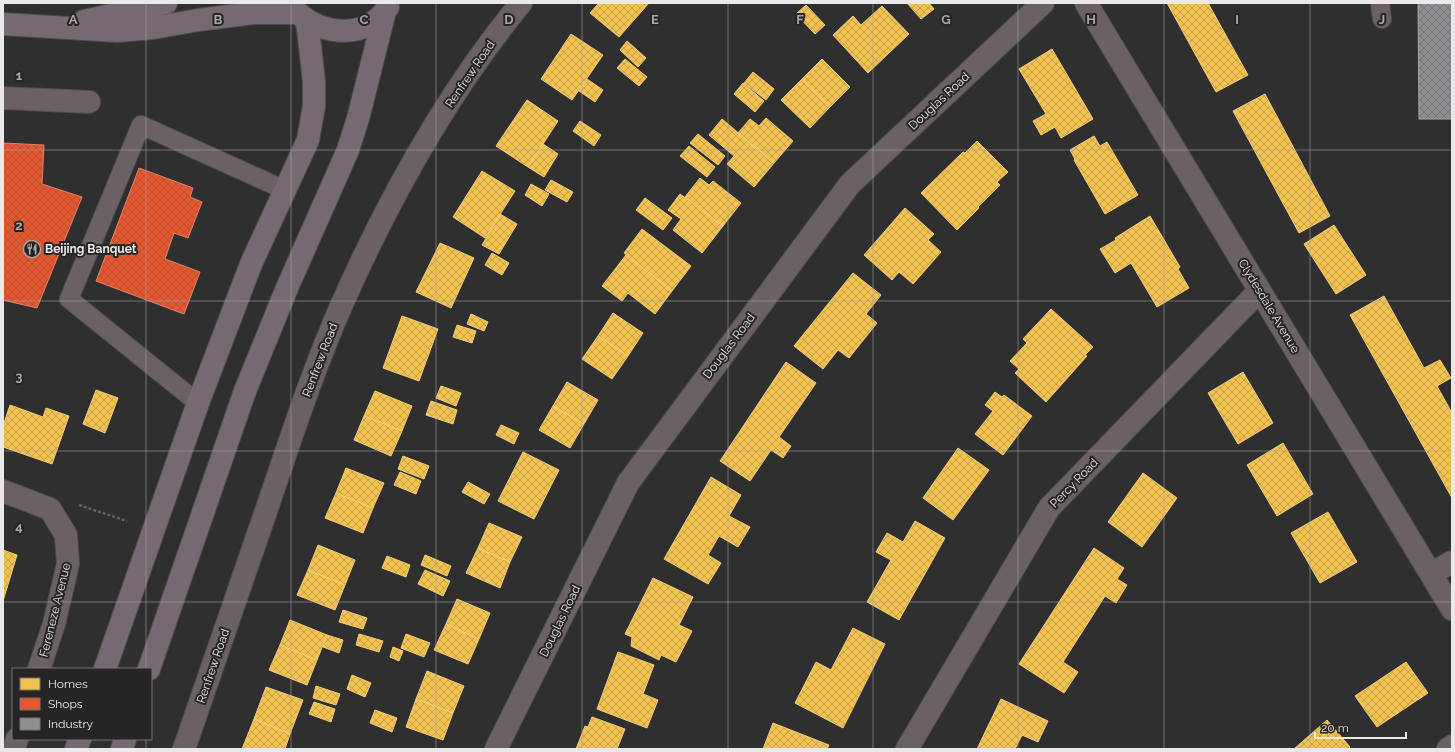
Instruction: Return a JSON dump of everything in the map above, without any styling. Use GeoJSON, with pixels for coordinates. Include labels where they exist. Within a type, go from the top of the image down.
{"type":"FeatureCollection","features":[{"type":"Feature","properties":{"kind":"main road"},"geometry":{"type":"LineString","coordinates":[[54,28],[158,4]]}},
{"type":"Feature","properties":{"kind":"main road"},"geometry":{"type":"LineString","coordinates":[[3,24],[117,31],[153,28],[198,20],[253,13],[299,12],[320,28],[334,31],[348,31],[375,21],[388,7]]}},
{"type":"Feature","properties":{"kind":"main road"},"geometry":{"type":"LineString","coordinates":[[149,668],[245,391],[287,288],[348,150],[388,7]]}},
{"type":"Feature","properties":{"kind":"main road"},"geometry":{"type":"LineString","coordinates":[[104,668],[198,403],[251,264],[308,140],[314,106],[314,81],[299,12]]}},
{"type":"Feature","properties":{"kind":"street","name":"Renfrew Road"},"geometry":{"type":"LineString","coordinates":[[184,749],[299,415],[341,306],[376,232],[416,158],[457,90],[502,26],[521,3]]}},
{"type":"Feature","properties":{"kind":"street","name":"Douglas Road"},"geometry":{"type":"LineString","coordinates":[[496,749],[628,483],[850,184],[1044,3]]}},
{"type":"Feature","properties":{"kind":"street","name":"Clydesdale Avenue"},"geometry":{"type":"LineString","coordinates":[[1086,3],[1432,573],[1452,609]]}},
{"type":"Feature","properties":{"kind":"street"},"geometry":{"type":"LineString","coordinates":[[3,98],[89,102]]}},
{"type":"Feature","properties":{"kind":"street","name":"Percy Road"},"geometry":{"type":"LineString","coordinates":[[907,749],[1048,508],[1260,291]]}},
{"type":"Feature","properties":{"kind":"street","name":"Fereneze Avenue"},"geometry":{"type":"LineString","coordinates":[[3,491],[50,509],[66,535],[68,564],[54,624],[39,668]]}},
{"type":"Feature","properties":{"kind":"street"},"geometry":{"type":"LineString","coordinates":[[1432,573],[1452,562]]}},
{"type":"Feature","properties":{"kind":"street"},"geometry":{"type":"LineString","coordinates":[[1448,749],[1452,746]]}},
{"type":"Feature","properties":{"kind":"lane"},"geometry":{"type":"LineString","coordinates":[[198,403],[69,299],[141,125],[285,190]]}},
{"type":"Feature","properties":{"kind":"path"},"geometry":{"type":"LineString","coordinates":[[39,504],[77,504],[154,530]]}},
{"type":"Feature","properties":{"kind":"building: Homes"},"geometry":{"type":"Polygon","coordinates":[[[599,3],[649,3],[619,37],[590,13],[599,3]]]}},
{"type":"Feature","properties":{"kind":"building: Homes"},"geometry":{"type":"Polygon","coordinates":[[[907,3],[929,3],[934,9],[921,19],[907,3]]]}},
{"type":"Feature","properties":{"kind":"building: Homes"},"geometry":{"type":"Polygon","coordinates":[[[1167,3],[1208,3],[1248,75],[1216,92],[1167,3]]]}},
{"type":"Feature","properties":{"kind":"building: Homes"},"geometry":{"type":"Polygon","coordinates":[[[806,5],[825,25],[815,34],[796,14],[806,5]]]}},
{"type":"Feature","properties":{"kind":"building: Homes"},"geometry":{"type":"Polygon","coordinates":[[[882,6],[909,34],[868,73],[833,35],[853,16],[861,25],[882,6]]]}},
{"type":"Feature","properties":{"kind":"building: Homes"},"geometry":{"type":"Polygon","coordinates":[[[571,34],[603,55],[572,100],[541,79],[571,34]]]}},
{"type":"Feature","properties":{"kind":"building: Homes"},"geometry":{"type":"Polygon","coordinates":[[[627,41],[646,58],[638,67],[620,50],[627,41]]]}},
{"type":"Feature","properties":{"kind":"building: Homes"},"geometry":{"type":"Polygon","coordinates":[[[1052,49],[1093,119],[1061,138],[1055,127],[1041,135],[1033,121],[1046,114],[1019,69],[1052,49]]]}},
{"type":"Feature","properties":{"kind":"building: Homes"},"geometry":{"type":"Polygon","coordinates":[[[625,59],[647,77],[639,86],[617,68],[625,59]]]}},
{"type":"Feature","properties":{"kind":"building: Homes"},"geometry":{"type":"Polygon","coordinates":[[[822,59],[850,87],[830,107],[802,79],[822,59]]]}},
{"type":"Feature","properties":{"kind":"building: Homes"},"geometry":{"type":"Polygon","coordinates":[[[753,72],[774,89],[766,100],[744,83],[753,72]]]}},
{"type":"Feature","properties":{"kind":"building: Homes"},"geometry":{"type":"Polygon","coordinates":[[[587,79],[603,90],[595,102],[579,91],[587,79]]]}},
{"type":"Feature","properties":{"kind":"building: Homes"},"geometry":{"type":"Polygon","coordinates":[[[802,79],[830,107],[810,128],[781,100],[802,79]]]}},
{"type":"Feature","properties":{"kind":"building: Homes"},"geometry":{"type":"Polygon","coordinates":[[[743,83],[764,101],[755,112],[734,94],[743,83]]]}},
{"type":"Feature","properties":{"kind":"building: Homes"},"geometry":{"type":"Polygon","coordinates":[[[1265,94],[1330,216],[1299,233],[1233,111],[1265,94]]]}},
{"type":"Feature","properties":{"kind":"building: Homes"},"geometry":{"type":"Polygon","coordinates":[[[527,100],[558,121],[528,167],[496,146],[527,100]]]}},
{"type":"Feature","properties":{"kind":"building: Homes"},"geometry":{"type":"Polygon","coordinates":[[[766,118],[793,141],[774,163],[738,133],[750,119],[759,126],[766,118]]]}},
{"type":"Feature","properties":{"kind":"building: Homes"},"geometry":{"type":"Polygon","coordinates":[[[722,119],[774,163],[754,187],[727,164],[734,156],[709,135],[722,119]]]}},
{"type":"Feature","properties":{"kind":"building: Homes"},"geometry":{"type":"Polygon","coordinates":[[[580,121],[601,135],[594,146],[573,131],[580,121]]]}},
{"type":"Feature","properties":{"kind":"building: Homes"},"geometry":{"type":"Polygon","coordinates":[[[698,134],[725,156],[718,165],[690,143],[698,134]]]}},
{"type":"Feature","properties":{"kind":"building: Homes"},"geometry":{"type":"Polygon","coordinates":[[[1094,136],[1100,146],[1107,142],[1138,195],[1105,214],[1074,160],[1075,159],[1070,150],[1094,136]]]}},
{"type":"Feature","properties":{"kind":"building: Homes"},"geometry":{"type":"Polygon","coordinates":[[[977,141],[1008,172],[997,182],[1000,185],[957,230],[921,193],[963,152],[965,153],[977,141]]]}},
{"type":"Feature","properties":{"kind":"building: Homes"},"geometry":{"type":"Polygon","coordinates":[[[543,144],[558,154],[544,177],[528,167],[543,144]]]}},
{"type":"Feature","properties":{"kind":"building: Homes"},"geometry":{"type":"Polygon","coordinates":[[[689,146],[715,167],[707,177],[680,156],[689,146]]]}},
{"type":"Feature","properties":{"kind":"building: Homes"},"geometry":{"type":"Polygon","coordinates":[[[482,171],[515,191],[485,238],[453,217],[482,171]]]}},
{"type":"Feature","properties":{"kind":"building: Homes"},"geometry":{"type":"Polygon","coordinates":[[[700,178],[709,185],[713,181],[741,203],[723,226],[685,197],[700,178]]]}},
{"type":"Feature","properties":{"kind":"building: Homes"},"geometry":{"type":"Polygon","coordinates":[[[551,180],[573,192],[567,202],[545,190],[551,180]]]}},
{"type":"Feature","properties":{"kind":"building: Homes"},"geometry":{"type":"Polygon","coordinates":[[[531,184],[549,194],[542,206],[525,195],[531,184]]]}},
{"type":"Feature","properties":{"kind":"building: Homes"},"geometry":{"type":"Polygon","coordinates":[[[680,194],[723,226],[702,253],[673,230],[681,219],[668,210],[680,194]]]}},
{"type":"Feature","properties":{"kind":"building: Homes"},"geometry":{"type":"Polygon","coordinates":[[[645,198],[672,218],[663,230],[636,210],[645,198]]]}},
{"type":"Feature","properties":{"kind":"building: Homes"},"geometry":{"type":"Polygon","coordinates":[[[905,208],[934,234],[928,240],[941,252],[913,284],[899,272],[892,280],[864,255],[905,208]]]}},
{"type":"Feature","properties":{"kind":"building: Homes"},"geometry":{"type":"Polygon","coordinates":[[[500,214],[517,224],[499,254],[482,245],[500,214]]]}},
{"type":"Feature","properties":{"kind":"building: Homes"},"geometry":{"type":"Polygon","coordinates":[[[1150,216],[1180,267],[1178,269],[1189,288],[1157,307],[1131,263],[1115,273],[1100,249],[1116,240],[1115,238],[1150,216]]]}},
{"type":"Feature","properties":{"kind":"building: Homes"},"geometry":{"type":"Polygon","coordinates":[[[1334,225],[1366,275],[1336,294],[1304,244],[1334,225]]]}},
{"type":"Feature","properties":{"kind":"building: Homes"},"geometry":{"type":"Polygon","coordinates":[[[642,229],[691,266],[672,291],[624,253],[642,229]]]}},
{"type":"Feature","properties":{"kind":"building: Homes"},"geometry":{"type":"Polygon","coordinates":[[[440,243],[474,258],[451,308],[416,292],[440,243]]]}},
{"type":"Feature","properties":{"kind":"building: Homes"},"geometry":{"type":"Polygon","coordinates":[[[492,253],[509,263],[502,275],[485,265],[492,253]]]}},
{"type":"Feature","properties":{"kind":"building: Homes"},"geometry":{"type":"Polygon","coordinates":[[[626,255],[672,291],[655,314],[628,293],[622,301],[602,286],[626,255]]]}},
{"type":"Feature","properties":{"kind":"building: Homes"},"geometry":{"type":"Polygon","coordinates":[[[853,273],[881,295],[866,314],[877,323],[849,358],[838,350],[823,369],[794,346],[853,273]]]}},
{"type":"Feature","properties":{"kind":"building: Homes"},"geometry":{"type":"Polygon","coordinates":[[[1384,296],[1424,368],[1440,360],[1451,378],[1437,386],[1452,413],[1452,498],[1350,315],[1384,296]]]}},
{"type":"Feature","properties":{"kind":"building: Homes"},"geometry":{"type":"Polygon","coordinates":[[[1051,309],[1093,347],[1085,355],[1087,356],[1046,402],[1015,373],[1019,369],[1010,361],[1027,343],[1023,339],[1051,309]]]}},
{"type":"Feature","properties":{"kind":"building: Homes"},"geometry":{"type":"Polygon","coordinates":[[[613,313],[643,333],[628,356],[598,336],[613,313]]]}},
{"type":"Feature","properties":{"kind":"building: Homes"},"geometry":{"type":"Polygon","coordinates":[[[471,314],[488,322],[484,331],[467,324],[471,314]]]}},
{"type":"Feature","properties":{"kind":"building: Homes"},"geometry":{"type":"Polygon","coordinates":[[[402,316],[438,329],[419,381],[383,368],[402,316]]]}},
{"type":"Feature","properties":{"kind":"building: Homes"},"geometry":{"type":"Polygon","coordinates":[[[457,325],[476,331],[472,343],[453,337],[457,325]]]}},
{"type":"Feature","properties":{"kind":"building: Homes"},"geometry":{"type":"Polygon","coordinates":[[[598,336],[628,356],[612,379],[582,359],[598,336]]]}},
{"type":"Feature","properties":{"kind":"building: Homes"},"geometry":{"type":"Polygon","coordinates":[[[786,362],[816,383],[779,437],[791,446],[783,458],[771,450],[750,481],[720,461],[786,362]]]}},
{"type":"Feature","properties":{"kind":"building: Homes"},"geometry":{"type":"Polygon","coordinates":[[[1243,372],[1273,423],[1238,444],[1208,393],[1243,372]]]}},
{"type":"Feature","properties":{"kind":"building: Homes"},"geometry":{"type":"Polygon","coordinates":[[[567,382],[598,400],[584,424],[553,406],[567,382]]]}},
{"type":"Feature","properties":{"kind":"building: Homes"},"geometry":{"type":"Polygon","coordinates":[[[441,386],[461,393],[456,406],[436,398],[441,386]]]}},
{"type":"Feature","properties":{"kind":"building: Homes"},"geometry":{"type":"Polygon","coordinates":[[[96,390],[118,398],[105,433],[83,424],[96,390]]]}},
{"type":"Feature","properties":{"kind":"building: Homes"},"geometry":{"type":"Polygon","coordinates":[[[375,391],[412,406],[402,431],[364,416],[375,391]]]}},
{"type":"Feature","properties":{"kind":"building: Homes"},"geometry":{"type":"Polygon","coordinates":[[[995,392],[1002,397],[1004,395],[1032,416],[1003,455],[975,434],[993,411],[985,405],[995,392]]]}},
{"type":"Feature","properties":{"kind":"building: Homes"},"geometry":{"type":"Polygon","coordinates":[[[431,401],[457,410],[453,424],[426,415],[431,401]]]}},
{"type":"Feature","properties":{"kind":"building: Homes"},"geometry":{"type":"Polygon","coordinates":[[[10,405],[43,417],[46,408],[69,416],[52,464],[3,447],[3,426],[10,405]]]}},
{"type":"Feature","properties":{"kind":"building: Homes"},"geometry":{"type":"Polygon","coordinates":[[[553,406],[584,424],[570,448],[539,430],[553,406]]]}},
{"type":"Feature","properties":{"kind":"building: Homes"},"geometry":{"type":"Polygon","coordinates":[[[364,416],[402,431],[391,456],[354,440],[364,416]]]}},
{"type":"Feature","properties":{"kind":"building: Homes"},"geometry":{"type":"Polygon","coordinates":[[[501,425],[519,433],[514,444],[496,435],[501,425]]]}},
{"type":"Feature","properties":{"kind":"building: Homes"},"geometry":{"type":"Polygon","coordinates":[[[1283,443],[1313,494],[1277,516],[1247,465],[1283,443]]]}},
{"type":"Feature","properties":{"kind":"building: Homes"},"geometry":{"type":"Polygon","coordinates":[[[958,448],[989,470],[953,520],[923,498],[958,448]]]}},
{"type":"Feature","properties":{"kind":"building: Homes"},"geometry":{"type":"Polygon","coordinates":[[[523,452],[559,470],[534,519],[498,501],[523,452]]]}},
{"type":"Feature","properties":{"kind":"building: Homes"},"geometry":{"type":"Polygon","coordinates":[[[403,456],[429,466],[424,479],[398,469],[403,456]]]}},
{"type":"Feature","properties":{"kind":"building: Homes"},"geometry":{"type":"Polygon","coordinates":[[[346,468],[384,483],[373,508],[336,493],[346,468]]]}},
{"type":"Feature","properties":{"kind":"building: Homes"},"geometry":{"type":"Polygon","coordinates":[[[400,472],[421,481],[416,494],[394,485],[400,472]]]}},
{"type":"Feature","properties":{"kind":"building: Homes"},"geometry":{"type":"Polygon","coordinates":[[[1143,473],[1177,498],[1142,547],[1108,522],[1143,473]]]}},
{"type":"Feature","properties":{"kind":"building: Homes"},"geometry":{"type":"Polygon","coordinates":[[[711,477],[741,495],[729,516],[750,527],[738,547],[719,536],[708,555],[721,563],[708,584],[664,559],[711,477]]]}},
{"type":"Feature","properties":{"kind":"building: Homes"},"geometry":{"type":"Polygon","coordinates":[[[468,482],[490,494],[484,504],[462,492],[468,482]]]}},
{"type":"Feature","properties":{"kind":"building: Homes"},"geometry":{"type":"Polygon","coordinates":[[[336,493],[373,508],[363,533],[325,518],[336,493]]]}},
{"type":"Feature","properties":{"kind":"building: Homes"},"geometry":{"type":"Polygon","coordinates":[[[1328,512],[1357,562],[1320,583],[1291,533],[1328,512]]]}},
{"type":"Feature","properties":{"kind":"building: Homes"},"geometry":{"type":"Polygon","coordinates":[[[915,521],[945,538],[899,620],[867,602],[891,560],[876,552],[887,533],[903,542],[915,521]]]}},
{"type":"Feature","properties":{"kind":"building: Homes"},"geometry":{"type":"Polygon","coordinates":[[[489,523],[522,537],[510,562],[478,548],[489,523]]]}},
{"type":"Feature","properties":{"kind":"building: Homes"},"geometry":{"type":"Polygon","coordinates":[[[318,545],[355,560],[345,585],[308,570],[318,545]]]}},
{"type":"Feature","properties":{"kind":"building: Homes"},"geometry":{"type":"Polygon","coordinates":[[[478,548],[510,562],[500,588],[466,573],[478,548]]]}},
{"type":"Feature","properties":{"kind":"building: Homes"},"geometry":{"type":"Polygon","coordinates":[[[1094,548],[1124,568],[1117,579],[1127,585],[1116,603],[1105,596],[1063,662],[1078,672],[1064,693],[1019,664],[1094,548]]]}},
{"type":"Feature","properties":{"kind":"building: Homes"},"geometry":{"type":"Polygon","coordinates":[[[3,550],[17,555],[3,601],[3,550]]]}},
{"type":"Feature","properties":{"kind":"building: Homes"},"geometry":{"type":"Polygon","coordinates":[[[425,555],[451,566],[447,576],[421,565],[425,555]]]}},
{"type":"Feature","properties":{"kind":"building: Homes"},"geometry":{"type":"Polygon","coordinates":[[[387,556],[410,565],[406,577],[382,568],[387,556]]]}},
{"type":"Feature","properties":{"kind":"building: Homes"},"geometry":{"type":"Polygon","coordinates":[[[308,570],[345,585],[335,610],[297,595],[308,570]]]}},
{"type":"Feature","properties":{"kind":"building: Homes"},"geometry":{"type":"Polygon","coordinates":[[[425,570],[450,581],[443,596],[418,584],[425,570]]]}},
{"type":"Feature","properties":{"kind":"building: Homes"},"geometry":{"type":"Polygon","coordinates":[[[653,578],[693,597],[679,625],[692,631],[676,662],[661,655],[659,660],[631,646],[632,637],[625,634],[653,578]]]}},
{"type":"Feature","properties":{"kind":"building: Homes"},"geometry":{"type":"Polygon","coordinates":[[[457,599],[490,613],[479,639],[446,624],[457,599]]]}},
{"type":"Feature","properties":{"kind":"building: Homes"},"geometry":{"type":"Polygon","coordinates":[[[343,610],[367,618],[363,629],[339,622],[343,610]]]}},
{"type":"Feature","properties":{"kind":"building: Homes"},"geometry":{"type":"Polygon","coordinates":[[[290,620],[327,635],[317,660],[280,645],[290,620]]]}},
{"type":"Feature","properties":{"kind":"building: Homes"},"geometry":{"type":"Polygon","coordinates":[[[446,624],[479,639],[468,664],[434,650],[446,624]]]}},
{"type":"Feature","properties":{"kind":"building: Homes"},"geometry":{"type":"Polygon","coordinates":[[[853,628],[885,644],[843,728],[795,703],[816,662],[831,670],[853,628]]]}},
{"type":"Feature","properties":{"kind":"building: Homes"},"geometry":{"type":"Polygon","coordinates":[[[359,634],[383,641],[379,652],[356,645],[359,634]]]}},
{"type":"Feature","properties":{"kind":"building: Homes"},"geometry":{"type":"Polygon","coordinates":[[[406,634],[430,643],[424,657],[401,648],[406,634]]]}},
{"type":"Feature","properties":{"kind":"building: Homes"},"geometry":{"type":"Polygon","coordinates":[[[327,635],[343,640],[339,653],[323,647],[327,635]]]}},
{"type":"Feature","properties":{"kind":"building: Homes"},"geometry":{"type":"Polygon","coordinates":[[[280,645],[317,660],[307,685],[269,670],[280,645]]]}},
{"type":"Feature","properties":{"kind":"building: Homes"},"geometry":{"type":"Polygon","coordinates":[[[393,647],[403,651],[399,661],[390,657],[393,647]]]}},
{"type":"Feature","properties":{"kind":"building: Homes"},"geometry":{"type":"Polygon","coordinates":[[[618,652],[654,665],[643,694],[658,700],[647,728],[597,709],[618,652]]]}},
{"type":"Feature","properties":{"kind":"building: Homes"},"geometry":{"type":"Polygon","coordinates":[[[1406,662],[1428,693],[1377,727],[1355,696],[1406,662]]]}},
{"type":"Feature","properties":{"kind":"building: Homes"},"geometry":{"type":"Polygon","coordinates":[[[427,671],[464,686],[453,713],[416,699],[427,671]]]}},
{"type":"Feature","properties":{"kind":"building: Homes"},"geometry":{"type":"Polygon","coordinates":[[[352,675],[371,683],[365,697],[347,689],[352,675]]]}},
{"type":"Feature","properties":{"kind":"building: Homes"},"geometry":{"type":"Polygon","coordinates":[[[316,686],[340,694],[336,705],[313,698],[316,686]]]}},
{"type":"Feature","properties":{"kind":"building: Homes"},"geometry":{"type":"Polygon","coordinates":[[[266,687],[303,700],[290,734],[254,719],[266,687]]]}},
{"type":"Feature","properties":{"kind":"building: Homes"},"geometry":{"type":"Polygon","coordinates":[[[416,699],[453,713],[443,740],[406,727],[416,699]]]}},
{"type":"Feature","properties":{"kind":"building: Homes"},"geometry":{"type":"Polygon","coordinates":[[[1001,699],[1048,721],[1038,742],[1022,735],[1015,749],[977,749],[1001,699]]]}},
{"type":"Feature","properties":{"kind":"building: Homes"},"geometry":{"type":"Polygon","coordinates":[[[314,702],[335,709],[331,722],[309,714],[314,702]]]}},
{"type":"Feature","properties":{"kind":"building: Homes"},"geometry":{"type":"Polygon","coordinates":[[[375,710],[397,718],[392,732],[370,723],[375,710]]]}},
{"type":"Feature","properties":{"kind":"building: Homes"},"geometry":{"type":"Polygon","coordinates":[[[592,717],[625,729],[617,749],[576,749],[585,726],[588,727],[592,717]]]}},
{"type":"Feature","properties":{"kind":"building: Homes"},"geometry":{"type":"Polygon","coordinates":[[[254,719],[290,734],[285,749],[242,749],[254,719]]]}},
{"type":"Feature","properties":{"kind":"building: Homes"},"geometry":{"type":"Polygon","coordinates":[[[1327,720],[1350,747],[1348,749],[1294,749],[1327,720]]]}},
{"type":"Feature","properties":{"kind":"building: Homes"},"geometry":{"type":"Polygon","coordinates":[[[773,723],[829,745],[827,749],[763,749],[773,723]]]}},
{"type":"Feature","properties":{"kind":"building: Shops","name":"Beijing Banquet"},"geometry":{"type":"Polygon","coordinates":[[[3,143],[44,145],[42,184],[82,197],[37,308],[3,300],[3,143]]]}},
{"type":"Feature","properties":{"kind":"building: Shops"},"geometry":{"type":"Polygon","coordinates":[[[139,168],[193,188],[190,197],[202,202],[188,238],[174,233],[165,259],[200,272],[184,314],[96,281],[139,168]]]}},
{"type":"Feature","properties":{"kind":"building: Industry"},"geometry":{"type":"Polygon","coordinates":[[[1418,3],[1452,3],[1452,119],[1419,119],[1418,3]]]}},
{"type":"Feature","properties":{"kind":"place","name":"Beijing Banquet"},"geometry":{"type":"Point","coordinates":[32,249]}}]}
